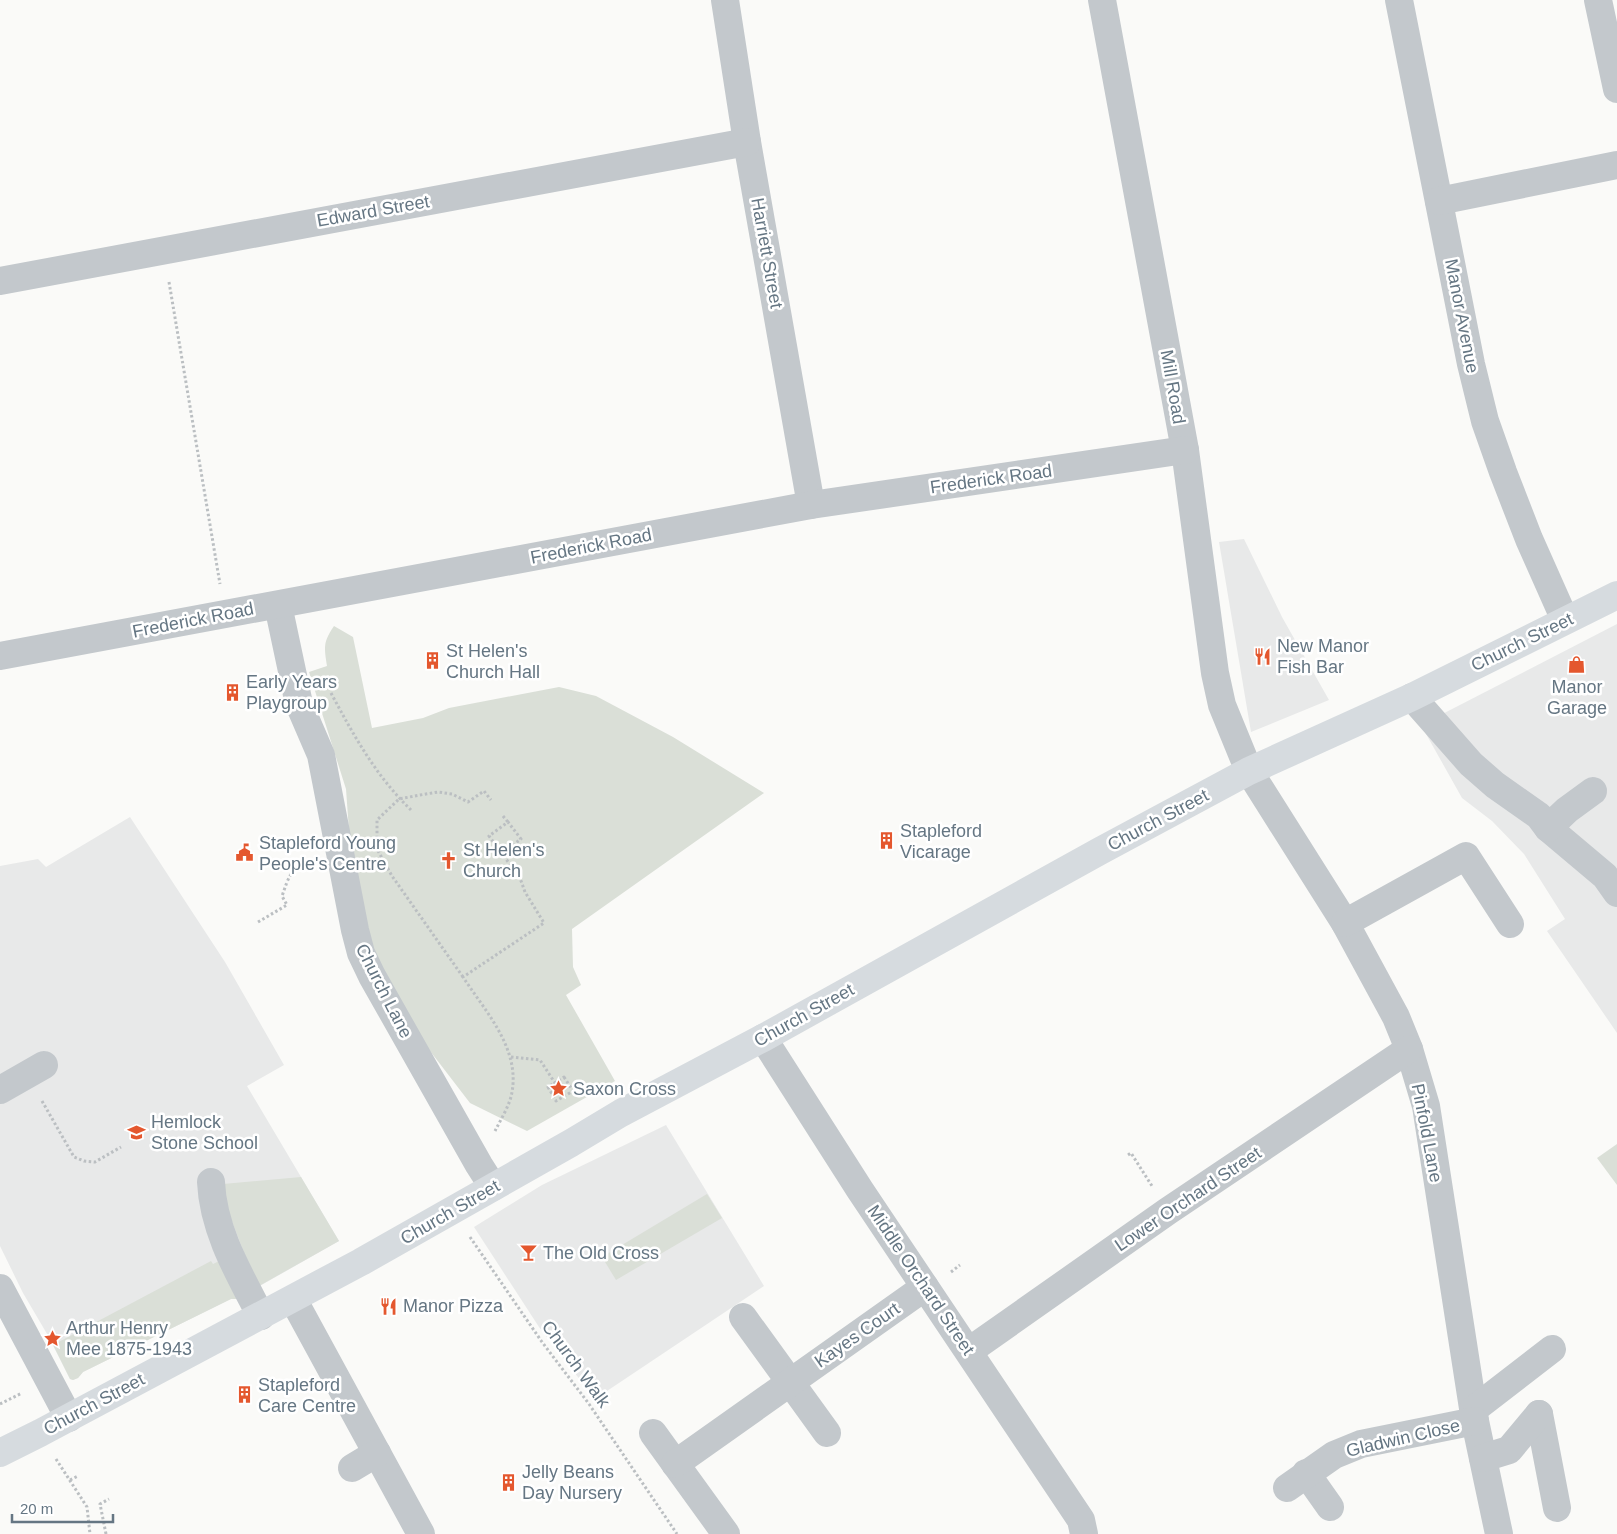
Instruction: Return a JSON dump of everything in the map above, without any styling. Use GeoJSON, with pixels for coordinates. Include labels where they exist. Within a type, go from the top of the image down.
{"type":"FeatureCollection","features":[{"type":"Feature","properties":{"kind":"main road","name":"Church Street"},"geometry":{"type":"LineString","coordinates":[[0,1453],[293,1299],[454,1210],[486,1176],[572,1143],[621,1113],[763,1038],[1100,851],[1249,771],[1412,696],[1617,595]]}},
{"type":"Feature","properties":{"kind":"street","name":"Harriett Street"},"geometry":{"type":"LineString","coordinates":[[725,0],[747,142],[811,505]]}},
{"type":"Feature","properties":{"kind":"street","name":"Mill Road"},"geometry":{"type":"LineString","coordinates":[[1102,0],[1185,450],[1215,673],[1222,705],[1249,771]]}},
{"type":"Feature","properties":{"kind":"street","name":"Manor Avenue"},"geometry":{"type":"LineString","coordinates":[[1399,0],[1471,364],[1485,421],[1529,539],[1565,620]]}},
{"type":"Feature","properties":{"kind":"street"},"geometry":{"type":"LineString","coordinates":[[1598,0],[1617,89]]}},
{"type":"Feature","properties":{"kind":"street","name":"Edward Street"},"geometry":{"type":"LineString","coordinates":[[0,281],[747,142]]}},
{"type":"Feature","properties":{"kind":"street"},"geometry":{"type":"LineString","coordinates":[[1439,201],[1617,165]]}},
{"type":"Feature","properties":{"kind":"street","name":"Frederick Road"},"geometry":{"type":"LineString","coordinates":[[0,656],[811,505],[1185,450]]}},
{"type":"Feature","properties":{"kind":"street","name":"Church Lane"},"geometry":{"type":"LineString","coordinates":[[278,605],[300,704],[321,755],[361,953],[372,976],[486,1176]]}},
{"type":"Feature","properties":{"kind":"street"},"geometry":{"type":"LineString","coordinates":[[1412,696],[1471,764],[1495,785],[1539,816],[1548,828],[1606,876],[1617,893]]}},
{"type":"Feature","properties":{"kind":"street","name":"Pinfold Lane"},"geometry":{"type":"LineString","coordinates":[[1249,771],[1345,923],[1396,1017],[1408,1049],[1426,1106],[1474,1416],[1499,1534]]}},
{"type":"Feature","properties":{"kind":"street"},"geometry":{"type":"LineString","coordinates":[[1548,828],[1567,810],[1593,791]]}},
{"type":"Feature","properties":{"kind":"street"},"geometry":{"type":"LineString","coordinates":[[1345,923],[1466,856],[1510,924]]}},
{"type":"Feature","properties":{"kind":"street","name":"Middle Orchard Street"},"geometry":{"type":"LineString","coordinates":[[763,1038],[860,1190],[968,1351],[1082,1527]]}},
{"type":"Feature","properties":{"kind":"street","name":"Lower Orchard Street"},"geometry":{"type":"LineString","coordinates":[[968,1351],[1168,1211],[1408,1049]]}},
{"type":"Feature","properties":{"kind":"street"},"geometry":{"type":"LineString","coordinates":[[0,1090],[35,1070]]}},
{"type":"Feature","properties":{"kind":"street"},"geometry":{"type":"LineString","coordinates":[[212,1182],[213,1204],[218,1222],[242,1280],[261,1316]]}},
{"type":"Feature","properties":{"kind":"street","name":"Kayes Court"},"geometry":{"type":"LineString","coordinates":[[675,1464],[925,1287]]}},
{"type":"Feature","properties":{"kind":"street"},"geometry":{"type":"LineString","coordinates":[[0,1288],[69,1418]]}},
{"type":"Feature","properties":{"kind":"street"},"geometry":{"type":"LineString","coordinates":[[293,1299],[421,1534]]}},
{"type":"Feature","properties":{"kind":"street"},"geometry":{"type":"LineString","coordinates":[[743,1317],[827,1434]]}},
{"type":"Feature","properties":{"kind":"street"},"geometry":{"type":"LineString","coordinates":[[1474,1416],[1552,1349]]}},
{"type":"Feature","properties":{"kind":"street"},"geometry":{"type":"LineString","coordinates":[[1482,1458],[1509,1450],[1539,1414],[1557,1508]]}},
{"type":"Feature","properties":{"kind":"street","name":"Gladwin Close"},"geometry":{"type":"LineString","coordinates":[[1330,1507],[1296,1481],[1334,1455],[1361,1444],[1474,1416]]}},
{"type":"Feature","properties":{"kind":"street"},"geometry":{"type":"LineString","coordinates":[[652,1433],[726,1534]]}},
{"type":"Feature","properties":{"kind":"street"},"geometry":{"type":"LineString","coordinates":[[352,1468],[377,1453]]}},
{"type":"Feature","properties":{"kind":"path"},"geometry":{"type":"LineString","coordinates":[[162,250],[226,614]]}},
{"type":"Feature","properties":{"kind":"path"},"geometry":{"type":"LineString","coordinates":[[327,685],[356,741],[382,780],[411,810]]}},
{"type":"Feature","properties":{"kind":"path"},"geometry":{"type":"LineString","coordinates":[[486,1176],[512,1092],[511,1057],[506,1042],[464,977],[392,876],[377,849],[377,820],[399,799],[438,792],[452,794],[468,802],[484,791],[491,800]]}},
{"type":"Feature","properties":{"kind":"path"},"geometry":{"type":"LineString","coordinates":[[502,853],[521,839],[503,816]]}},
{"type":"Feature","properties":{"kind":"path"},"geometry":{"type":"LineString","coordinates":[[464,977],[544,923],[524,892],[520,878],[489,836],[508,822]]}},
{"type":"Feature","properties":{"kind":"path"},"geometry":{"type":"LineString","coordinates":[[258,922],[287,905],[282,896],[292,872],[297,866],[342,858]]}},
{"type":"Feature","properties":{"kind":"path"},"geometry":{"type":"LineString","coordinates":[[511,1057],[540,1060],[555,1083]]}},
{"type":"Feature","properties":{"kind":"path"},"geometry":{"type":"LineString","coordinates":[[35,1070],[74,1157],[94,1162],[121,1147]]}},
{"type":"Feature","properties":{"kind":"path"},"geometry":{"type":"LineString","coordinates":[[564,1077],[573,1091],[556,1101],[548,1087],[555,1083],[564,1077]]}},
{"type":"Feature","properties":{"kind":"path"},"geometry":{"type":"LineString","coordinates":[[1128,1155],[1131,1153],[1168,1211]]}},
{"type":"Feature","properties":{"kind":"path","name":"Church Walk"},"geometry":{"type":"LineString","coordinates":[[454,1210],[542,1342],[589,1404],[677,1534]]}},
{"type":"Feature","properties":{"kind":"path"},"geometry":{"type":"LineString","coordinates":[[40,1433],[87,1508],[90,1534]]}},
{"type":"Feature","properties":{"kind":"path"},"geometry":{"type":"LineString","coordinates":[[70,1480],[78,1476]]}},
{"type":"Feature","properties":{"kind":"path"},"geometry":{"type":"LineString","coordinates":[[106,1534],[100,1504],[110,1499]]}},
{"type":"Feature","properties":{"kind":"shaded area"},"geometry":{"type":"Polygon","coordinates":[[[1244,539],[1282,617],[1329,700],[1251,732],[1219,542],[1244,539]]]}},
{"type":"Feature","properties":{"kind":"shaded area"},"geometry":{"type":"Polygon","coordinates":[[[1617,624],[1617,1033],[1547,931],[1565,919],[1524,854],[1492,821],[1462,798],[1421,725],[1617,624]]]}},
{"type":"Feature","properties":{"kind":"shaded area"},"geometry":{"type":"Polygon","coordinates":[[[334,626],[353,637],[372,728],[423,718],[449,708],[559,687],[596,696],[673,737],[764,793],[572,929],[573,967],[581,985],[566,995],[615,1081],[527,1131],[470,1103],[417,1034],[366,937],[349,831],[346,789],[309,672],[327,666],[325,645],[334,626]]]}},
{"type":"Feature","properties":{"kind":"shaded area","name":"Hemlock Stone School"},"geometry":{"type":"Polygon","coordinates":[[[130,817],[225,962],[284,1065],[247,1086],[339,1241],[237,1299],[231,1299],[83,1372],[78,1378],[73,1380],[70,1379],[50,1339],[23,1293],[0,1246],[0,866],[38,859],[46,867],[130,817]]]}},
{"type":"Feature","properties":{"kind":"shaded area"},"geometry":{"type":"Polygon","coordinates":[[[666,1125],[764,1286],[595,1399],[539,1327],[474,1227],[542,1185],[666,1125]]]}},
{"type":"Feature","properties":{"kind":"shaded area"},"geometry":{"type":"Polygon","coordinates":[[[1617,1144],[1617,1185],[1597,1158],[1617,1144]]]}},
{"type":"Feature","properties":{"kind":"shaded area"},"geometry":{"type":"Polygon","coordinates":[[[301,1177],[339,1241],[259,1286],[255,1281],[223,1198],[223,1184],[301,1177]]]}},
{"type":"Feature","properties":{"kind":"shaded area"},"geometry":{"type":"Polygon","coordinates":[[[707,1194],[722,1218],[616,1280],[602,1257],[707,1194]]]}},
{"type":"Feature","properties":{"kind":"shaded area"},"geometry":{"type":"Polygon","coordinates":[[[211,1261],[213,1264],[219,1261],[237,1299],[231,1299],[83,1372],[78,1378],[70,1379],[53,1345],[211,1261]]]}},
{"type":"Feature","properties":{"kind":"place","name":"New Manor Fish Bar"},"geometry":{"type":"Point","coordinates":[1263,656]}},
{"type":"Feature","properties":{"kind":"place","name":"St Helen's Church Hall"},"geometry":{"type":"Point","coordinates":[432,661]}},
{"type":"Feature","properties":{"kind":"place","name":"Manor Garage"},"geometry":{"type":"Point","coordinates":[1577,664]}},
{"type":"Feature","properties":{"kind":"place","name":"Early Years Playgroup"},"geometry":{"type":"Point","coordinates":[232,692]}},
{"type":"Feature","properties":{"kind":"place","name":"Stapleford Vicarage"},"geometry":{"type":"Point","coordinates":[886,841]}},
{"type":"Feature","properties":{"kind":"place","name":"Stapleford Young People's Centre"},"geometry":{"type":"Point","coordinates":[245,853]}},
{"type":"Feature","properties":{"kind":"place","name":"St Helen's Church"},"geometry":{"type":"Point","coordinates":[449,860]}},
{"type":"Feature","properties":{"kind":"place","name":"Saxon Cross"},"geometry":{"type":"Point","coordinates":[559,1089]}},
{"type":"Feature","properties":{"kind":"place","name":"Hemlock Stone School"},"geometry":{"type":"Point","coordinates":[137,1132]}},
{"type":"Feature","properties":{"kind":"place","name":"The Old Cross"},"geometry":{"type":"Point","coordinates":[529,1253]}},
{"type":"Feature","properties":{"kind":"place","name":"Manor Pizza"},"geometry":{"type":"Point","coordinates":[389,1306]}},
{"type":"Feature","properties":{"kind":"place","name":"Arthur Henry Mee 1875-1943"},"geometry":{"type":"Point","coordinates":[52,1338]}},
{"type":"Feature","properties":{"kind":"place","name":"Stapleford Care Centre"},"geometry":{"type":"Point","coordinates":[244,1395]}},
{"type":"Feature","properties":{"kind":"place","name":"Jelly Beans Day Nursery"},"geometry":{"type":"Point","coordinates":[508,1482]}}]}
